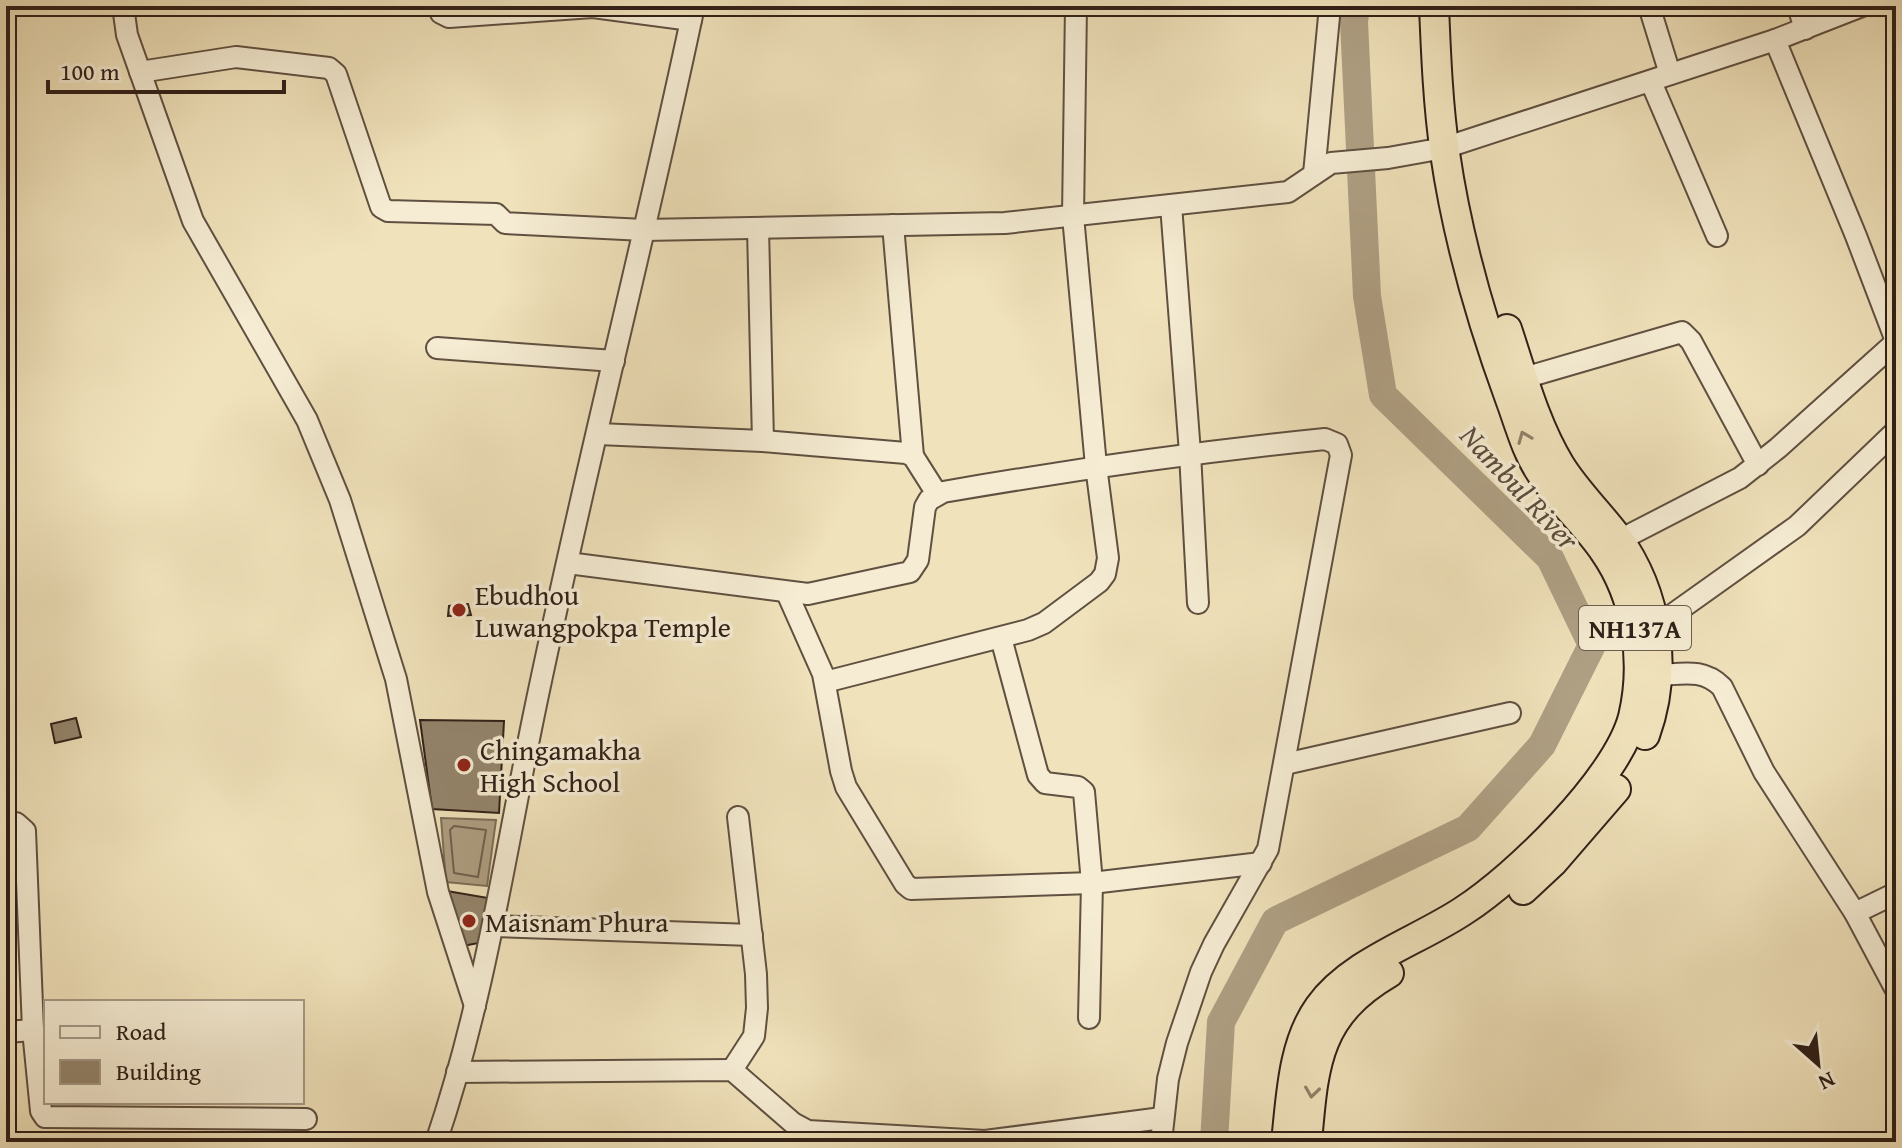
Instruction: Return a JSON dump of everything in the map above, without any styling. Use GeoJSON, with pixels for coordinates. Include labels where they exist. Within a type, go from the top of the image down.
{"type":"FeatureCollection","features":[{"type":"Feature","properties":{"kind":"highway","name":"NH137A"},"geometry":{"type":"LineString","coordinates":[[1307,1142],[1320,1049],[1329,1028],[1345,1006],[1372,983],[1499,910],[1553,862],[1614,791],[1639,754],[1656,697],[1655,627],[1650,603],[1637,573],[1611,545],[1561,502],[1538,470],[1526,443],[1471,275],[1434,6]]}},
{"type":"Feature","properties":{"kind":"highway","name":"NH137A"},"geometry":{"type":"LineString","coordinates":[[1286,1142],[1293,1075],[1307,1031],[1318,1009],[1332,991],[1361,970],[1463,912],[1527,862],[1572,812],[1622,746],[1639,682],[1635,622],[1611,545],[1548,442],[1501,311],[1453,145],[1452,6]]}},
{"type":"Feature","properties":{"kind":"street"},"geometry":{"type":"LineString","coordinates":[[123,6],[127,35],[193,221],[307,420],[340,500],[396,679],[438,892],[475,1006]]}},
{"type":"Feature","properties":{"kind":"street"},"geometry":{"type":"LineString","coordinates":[[436,1142],[475,1006],[533,719],[692,13],[593,7],[449,17],[441,13],[440,6]]}},
{"type":"Feature","properties":{"kind":"street"},"geometry":{"type":"LineString","coordinates":[[825,682],[1001,638],[1044,623],[1099,582],[1105,574],[1108,558],[1096,466],[1073,216],[1076,6]]}},
{"type":"Feature","properties":{"kind":"street"},"geometry":{"type":"LineString","coordinates":[[1323,168],[1330,6]]}},
{"type":"Feature","properties":{"kind":"street"},"geometry":{"type":"LineString","coordinates":[[1649,6],[1661,78],[1717,236]]}},
{"type":"Feature","properties":{"kind":"street"},"geometry":{"type":"LineString","coordinates":[[1798,6],[1805,29]]}},
{"type":"Feature","properties":{"kind":"street"},"geometry":{"type":"LineString","coordinates":[[140,72],[236,57],[329,68],[336,74],[381,207],[385,210],[496,214],[505,223],[644,230],[1005,223],[1288,192],[1323,168],[1453,145],[1775,40],[1862,6]]}},
{"type":"Feature","properties":{"kind":"street"},"geometry":{"type":"LineString","coordinates":[[1611,545],[1740,478],[1896,342],[1775,40]]}},
{"type":"Feature","properties":{"kind":"street"},"geometry":{"type":"LineString","coordinates":[[1171,205],[1198,603]]}},
{"type":"Feature","properties":{"kind":"street"},"geometry":{"type":"LineString","coordinates":[[893,225],[913,456],[937,494]]}},
{"type":"Feature","properties":{"kind":"street"},"geometry":{"type":"LineString","coordinates":[[758,228],[763,441]]}},
{"type":"Feature","properties":{"kind":"street"},"geometry":{"type":"LineString","coordinates":[[1524,378],[1682,332],[1691,341],[1758,465]]}},
{"type":"Feature","properties":{"kind":"street"},"geometry":{"type":"LineString","coordinates":[[437,348],[614,361]]}},
{"type":"Feature","properties":{"kind":"street"},"geometry":{"type":"LineString","coordinates":[[1655,627],[1797,526],[1896,431]]}},
{"type":"Feature","properties":{"kind":"street"},"geometry":{"type":"LineString","coordinates":[[598,434],[763,441],[903,452],[913,456]]}},
{"type":"Feature","properties":{"kind":"street"},"geometry":{"type":"LineString","coordinates":[[568,563],[808,594],[910,572],[918,560],[925,507],[937,494],[1190,453],[1331,440],[1340,449],[1268,849],[1201,972],[1177,1043],[1162,1118],[1161,1142]]}},
{"type":"Feature","properties":{"kind":"street"},"geometry":{"type":"LineString","coordinates":[[787,593],[820,664],[846,787],[911,889],[1092,883],[1261,863]]}},
{"type":"Feature","properties":{"kind":"street"},"geometry":{"type":"LineString","coordinates":[[1001,638],[1038,775],[1045,783],[1078,787],[1084,792],[1092,883],[1089,1018]]}},
{"type":"Feature","properties":{"kind":"street"},"geometry":{"type":"LineString","coordinates":[[1658,675],[1699,673],[1712,676],[1722,687],[1764,772],[1855,913],[1896,990]]}},
{"type":"Feature","properties":{"kind":"street"},"geometry":{"type":"LineString","coordinates":[[1285,764],[1510,713]]}},
{"type":"Feature","properties":{"kind":"street"},"geometry":{"type":"LineString","coordinates":[[732,1070],[750,1044],[756,1028],[756,974],[738,817]]}},
{"type":"Feature","properties":{"kind":"street"},"geometry":{"type":"LineString","coordinates":[[6,823],[16,823],[25,831],[33,1030],[41,1111],[50,1119],[306,1119]]}},
{"type":"Feature","properties":{"kind":"street"},"geometry":{"type":"LineString","coordinates":[[1855,913],[1896,893]]}},
{"type":"Feature","properties":{"kind":"street"},"geometry":{"type":"LineString","coordinates":[[493,926],[752,935]]}},
{"type":"Feature","properties":{"kind":"street"},"geometry":{"type":"LineString","coordinates":[[6,1032],[33,1030]]}},
{"type":"Feature","properties":{"kind":"street"},"geometry":{"type":"LineString","coordinates":[[457,1072],[732,1070],[793,1123],[808,1131],[985,1141],[1162,1118]]}},
{"type":"Feature","properties":{"kind":"water"},"geometry":{"type":"Polygon","coordinates":[[[441,818],[496,820],[487,886],[446,882],[441,818]]]}},
{"type":"Feature","properties":{"kind":"building","name":"Ebudhou Luwangpokpa Temple"},"geometry":{"type":"Polygon","coordinates":[[[468,604],[471,615],[448,616],[449,606],[468,604]]]}},
{"type":"Feature","properties":{"kind":"building"},"geometry":{"type":"Polygon","coordinates":[[[76,718],[81,737],[55,743],[51,724],[76,718]]]}},
{"type":"Feature","properties":{"kind":"building","name":"Chingamakha High School"},"geometry":{"type":"Polygon","coordinates":[[[420,720],[504,721],[499,813],[432,809],[420,720]]]}},
{"type":"Feature","properties":{"kind":"building","name":"Maisnam Phura"},"geometry":{"type":"Polygon","coordinates":[[[447,891],[488,898],[479,943],[462,946],[447,891]]]}},
{"type":"Feature","properties":{"kind":"waterway","name":"Nambul River"},"geometry":{"type":"LineString","coordinates":[[1214,1142],[1221,1022],[1275,921],[1468,828],[1542,745],[1592,645],[1550,558],[1383,395],[1367,296],[1354,22],[1356,6]]}},
{"type":"Feature","properties":{"kind":"place","name":"Ebudhou Luwangpokpa Temple"},"geometry":{"type":"Point","coordinates":[459,610]}},
{"type":"Feature","properties":{"kind":"place","name":"Chingamakha High School"},"geometry":{"type":"Point","coordinates":[464,765]}},
{"type":"Feature","properties":{"kind":"place","name":"Maisnam Phura"},"geometry":{"type":"Point","coordinates":[469,921]}}]}
